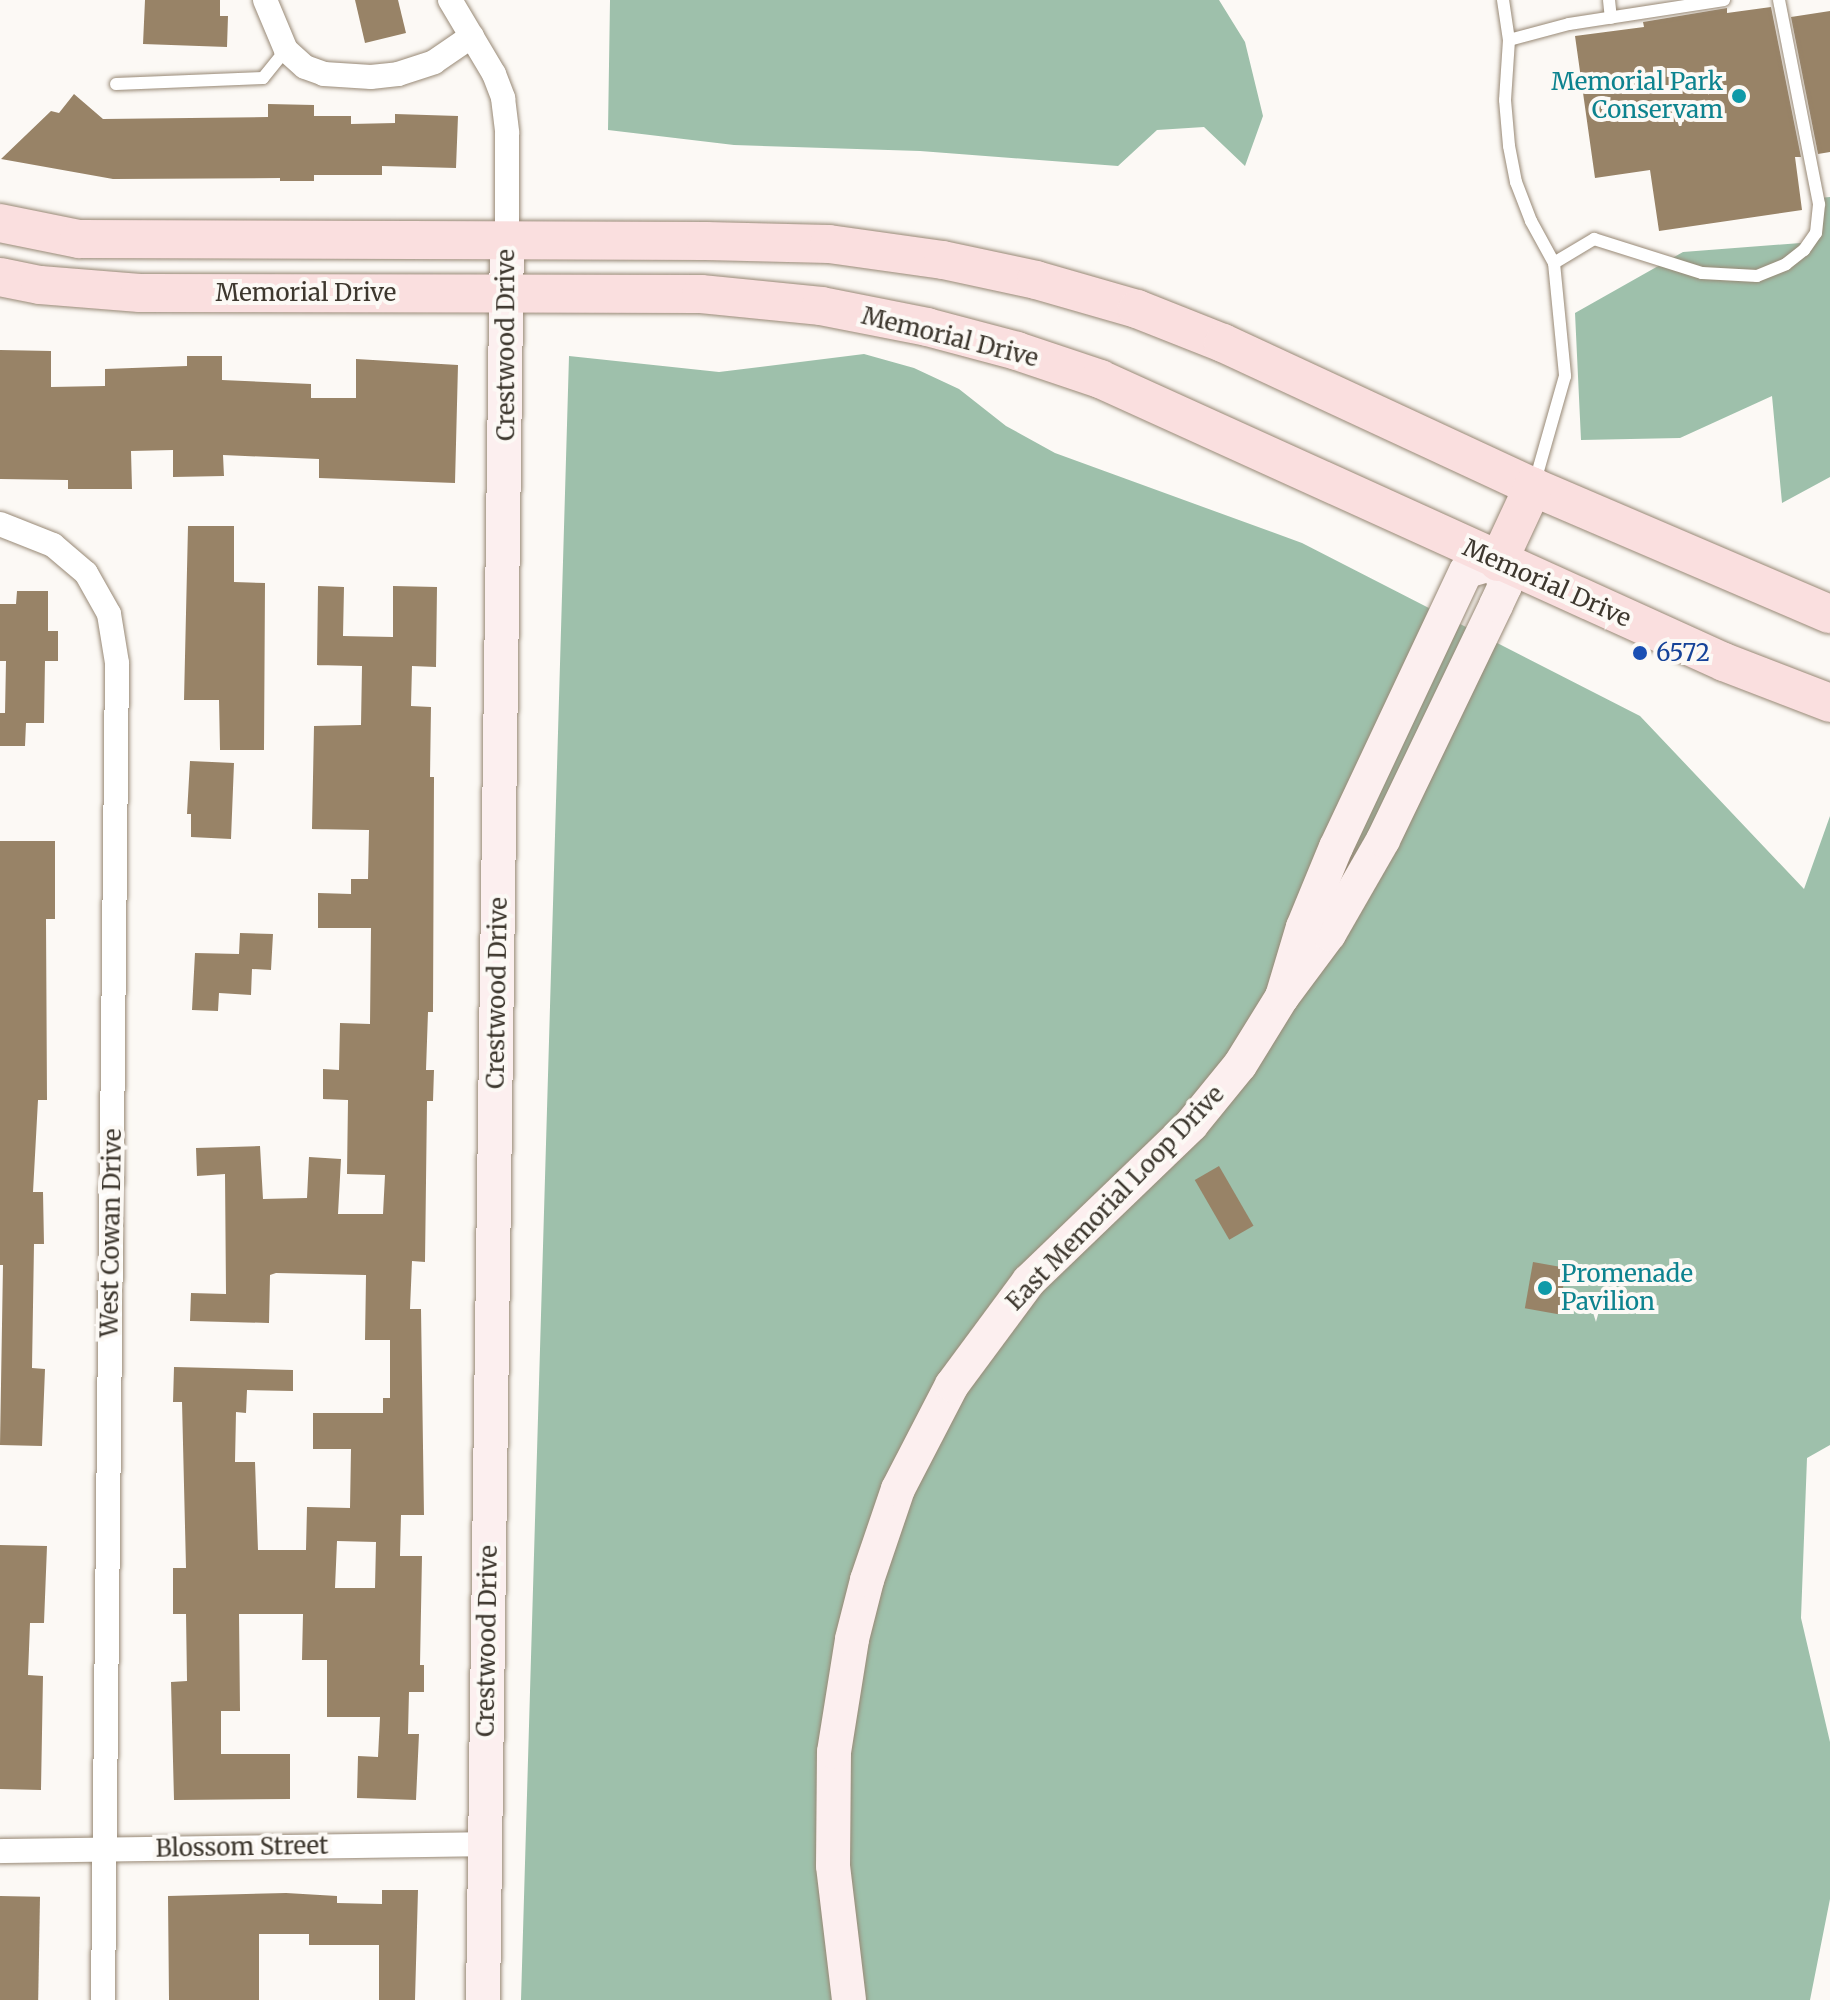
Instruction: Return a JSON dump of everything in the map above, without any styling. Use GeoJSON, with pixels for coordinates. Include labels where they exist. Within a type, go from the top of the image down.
{"type":"FeatureCollection","features":[{"type":"Feature","properties":{"kind":"main road"},"geometry":{"type":"LineString","coordinates":[[0,223],[79,239],[829,244],[943,260],[1036,280],[1137,309],[1223,343],[1533,487],[1830,614]]}},
{"type":"Feature","properties":{"kind":"main road"},"geometry":{"type":"LineString","coordinates":[[0,247],[44,254],[79,239]]}},
{"type":"Feature","properties":{"kind":"main road","name":"Memorial Drive"},"geometry":{"type":"LineString","coordinates":[[0,277],[40,285],[140,293],[701,294],[821,306],[927,327],[1017,351],[1100,379],[1185,415],[1498,562],[1724,662],[1830,703]]}},
{"type":"Feature","properties":{"kind":"main road"},"geometry":{"type":"LineString","coordinates":[[1498,562],[1533,487]]}},
{"type":"Feature","properties":{"kind":"street"},"geometry":{"type":"LineString","coordinates":[[265,0],[286,50],[305,67],[324,74],[371,77],[398,74],[434,62],[472,36]]}},
{"type":"Feature","properties":{"kind":"street","name":"Crestwood Drive"},"geometry":{"type":"LineString","coordinates":[[450,0],[503,98],[507,133],[483,2000]]}},
{"type":"Feature","properties":{"kind":"street","name":"West Cowan Drive"},"geometry":{"type":"LineString","coordinates":[[0,524],[53,545],[86,573],[109,614],[117,663],[103,2000]]}},
{"type":"Feature","properties":{"kind":"street","name":"East Memorial Loop Drive"},"geometry":{"type":"LineString","coordinates":[[849,2000],[833,1866],[834,1752],[852,1639],[867,1580],[898,1489],[952,1385],[1029,1281],[1191,1125],[1240,1065],[1282,997],[1329,934],[1393,818],[1505,586],[1498,562]]}},
{"type":"Feature","properties":{"kind":"street","name":"Blossom Street"},"geometry":{"type":"LineString","coordinates":[[0,1851],[484,1844]]}},
{"type":"Feature","properties":{"kind":"lane"},"geometry":{"type":"LineString","coordinates":[[1503,0],[1509,40],[1505,100],[1516,182],[1531,221],[1554,263],[1565,376],[1533,487]]}},
{"type":"Feature","properties":{"kind":"lane"},"geometry":{"type":"LineString","coordinates":[[1609,0],[1611,18]]}},
{"type":"Feature","properties":{"kind":"lane"},"geometry":{"type":"LineString","coordinates":[[1509,40],[1611,18],[1724,0]]}},
{"type":"Feature","properties":{"kind":"lane"},"geometry":{"type":"LineString","coordinates":[[1554,263],[1594,239],[1702,273],[1757,276],[1786,264],[1804,250],[1816,233],[1819,204],[1779,0]]}},
{"type":"Feature","properties":{"kind":"lane"},"geometry":{"type":"LineString","coordinates":[[116,84],[263,78],[286,50]]}},
{"type":"Feature","properties":{"kind":"green space"},"geometry":{"type":"Polygon","coordinates":[[[610,0],[1219,0],[1245,42],[1263,116],[1245,166],[1204,127],[1157,130],[1118,166],[920,151],[734,145],[608,130],[610,0]]]}},
{"type":"Feature","properties":{"kind":"green space"},"geometry":{"type":"Polygon","coordinates":[[[1830,197],[1830,477],[1782,503],[1772,396],[1680,438],[1581,440],[1575,313],[1683,252],[1814,242],[1819,198],[1830,197]]]}},
{"type":"Feature","properties":{"kind":"green space"},"geometry":{"type":"Polygon","coordinates":[[[864,354],[914,368],[959,389],[1006,426],[1055,453],[1302,543],[1640,716],[1804,889],[1830,816],[1830,1445],[1807,1458],[1801,1618],[1830,1742],[1830,1899],[1810,2000],[521,2000],[569,356],[719,372],[864,354]]]}},
{"type":"Feature","properties":{"kind":"building"},"geometry":{"type":"Polygon","coordinates":[[[145,0],[220,0],[220,16],[228,16],[227,47],[143,44],[145,0]]]}},
{"type":"Feature","properties":{"kind":"building"},"geometry":{"type":"Polygon","coordinates":[[[355,0],[398,0],[406,33],[365,43],[355,0]]]}},
{"type":"Feature","properties":{"kind":"building"},"geometry":{"type":"Polygon","coordinates":[[[1771,7],[1801,157],[1795,157],[1802,210],[1659,231],[1650,170],[1595,178],[1575,36],[1644,27],[1643,22],[1727,8],[1727,13],[1771,7]]]}},
{"type":"Feature","properties":{"kind":"building"},"geometry":{"type":"Polygon","coordinates":[[[1830,11],[1830,152],[1818,154],[1791,17],[1830,11]]]}},
{"type":"Feature","properties":{"kind":"building"},"geometry":{"type":"Polygon","coordinates":[[[74,94],[103,119],[268,117],[268,104],[314,105],[314,116],[351,116],[351,124],[395,123],[395,114],[458,116],[456,168],[382,166],[382,175],[314,175],[314,181],[280,181],[280,178],[113,179],[1,159],[51,111],[59,113],[74,94]]]}},
{"type":"Feature","properties":{"kind":"building"},"geometry":{"type":"Polygon","coordinates":[[[0,350],[51,351],[51,387],[105,386],[105,369],[187,366],[187,356],[222,356],[222,380],[311,384],[311,398],[356,398],[356,359],[458,365],[455,483],[319,478],[319,459],[223,455],[224,476],[173,477],[173,450],[131,451],[132,489],[68,489],[68,480],[0,479],[0,350]]]}},
{"type":"Feature","properties":{"kind":"building"},"geometry":{"type":"Polygon","coordinates":[[[188,526],[234,526],[234,582],[265,583],[264,750],[220,750],[219,700],[184,700],[188,526]]]}},
{"type":"Feature","properties":{"kind":"building"},"geometry":{"type":"Polygon","coordinates":[[[318,586],[344,587],[343,636],[393,637],[393,586],[437,587],[436,667],[412,666],[411,706],[431,707],[430,777],[434,777],[433,1012],[428,1012],[426,1070],[434,1070],[433,1101],[427,1101],[425,1262],[412,1261],[410,1309],[421,1309],[424,1515],[401,1515],[400,1556],[422,1556],[420,1665],[424,1665],[424,1692],[409,1692],[408,1734],[419,1734],[416,1800],[357,1798],[358,1756],[378,1757],[380,1717],[327,1717],[327,1660],[302,1660],[303,1614],[239,1614],[240,1711],[221,1711],[221,1754],[290,1754],[290,1799],[174,1800],[171,1682],[187,1681],[186,1614],[173,1614],[173,1568],[186,1568],[182,1402],[173,1402],[174,1367],[293,1370],[293,1391],[247,1390],[246,1413],[236,1412],[235,1462],[255,1462],[258,1550],[306,1550],[307,1507],[350,1508],[351,1449],[313,1449],[313,1413],[383,1413],[383,1398],[390,1398],[390,1340],[365,1340],[366,1275],[276,1273],[270,1275],[269,1323],[190,1321],[191,1293],[226,1294],[225,1174],[197,1176],[196,1148],[260,1146],[263,1199],[307,1198],[309,1157],[341,1159],[338,1214],[383,1214],[385,1175],[347,1174],[348,1100],[323,1099],[323,1069],[339,1070],[340,1023],[370,1024],[371,928],[318,928],[318,893],[351,894],[351,879],[368,879],[369,830],[312,829],[314,726],[361,725],[362,666],[317,665],[318,586]],[[337,1541],[335,1588],[375,1588],[376,1542],[337,1541]]]}},
{"type":"Feature","properties":{"kind":"building"},"geometry":{"type":"Polygon","coordinates":[[[17,591],[48,591],[48,631],[58,631],[58,661],[45,661],[44,723],[26,723],[25,746],[0,746],[0,713],[5,713],[6,661],[0,661],[0,604],[16,604],[17,591]]]}},
{"type":"Feature","properties":{"kind":"building"},"geometry":{"type":"Polygon","coordinates":[[[190,761],[234,763],[231,839],[191,837],[191,814],[187,814],[190,761]]]}},
{"type":"Feature","properties":{"kind":"building"},"geometry":{"type":"Polygon","coordinates":[[[0,841],[55,841],[55,919],[46,919],[47,1100],[38,1100],[33,1192],[43,1192],[44,1244],[34,1244],[32,1368],[45,1369],[42,1446],[0,1445],[3,1265],[0,1265],[0,841]]]}},
{"type":"Feature","properties":{"kind":"building"},"geometry":{"type":"Polygon","coordinates":[[[240,933],[273,934],[271,970],[252,969],[251,995],[219,993],[218,1011],[192,1010],[195,953],[239,954],[240,933]]]}},
{"type":"Feature","properties":{"kind":"building"},"geometry":{"type":"Polygon","coordinates":[[[1219,1166],[1254,1226],[1229,1240],[1195,1180],[1219,1166]]]}},
{"type":"Feature","properties":{"kind":"building","name":"Promenade Pavilion"},"geometry":{"type":"Polygon","coordinates":[[[1533,1262],[1566,1268],[1558,1314],[1525,1308],[1533,1262]]]}},
{"type":"Feature","properties":{"kind":"building"},"geometry":{"type":"Polygon","coordinates":[[[0,1545],[47,1546],[44,1623],[30,1623],[28,1675],[43,1676],[41,1790],[0,1789],[0,1545]]]}},
{"type":"Feature","properties":{"kind":"building"},"geometry":{"type":"Polygon","coordinates":[[[382,1890],[418,1890],[415,2000],[379,2000],[379,1945],[309,1945],[309,1934],[259,1934],[259,2000],[169,2000],[168,1896],[286,1893],[337,1896],[337,1903],[382,1904],[382,1890]]]}},
{"type":"Feature","properties":{"kind":"building"},"geometry":{"type":"Polygon","coordinates":[[[0,1896],[40,1897],[38,2000],[0,2000],[0,1896]]]}},
{"type":"Feature","properties":{"kind":"place","name":"Memorial Park Conservam"},"geometry":{"type":"Point","coordinates":[1739,96]}},
{"type":"Feature","properties":{"kind":"place","name":"6572"},"geometry":{"type":"Point","coordinates":[1640,653]}},
{"type":"Feature","properties":{"kind":"place","name":"Promenade Pavilion"},"geometry":{"type":"Point","coordinates":[1545,1288]}}]}
